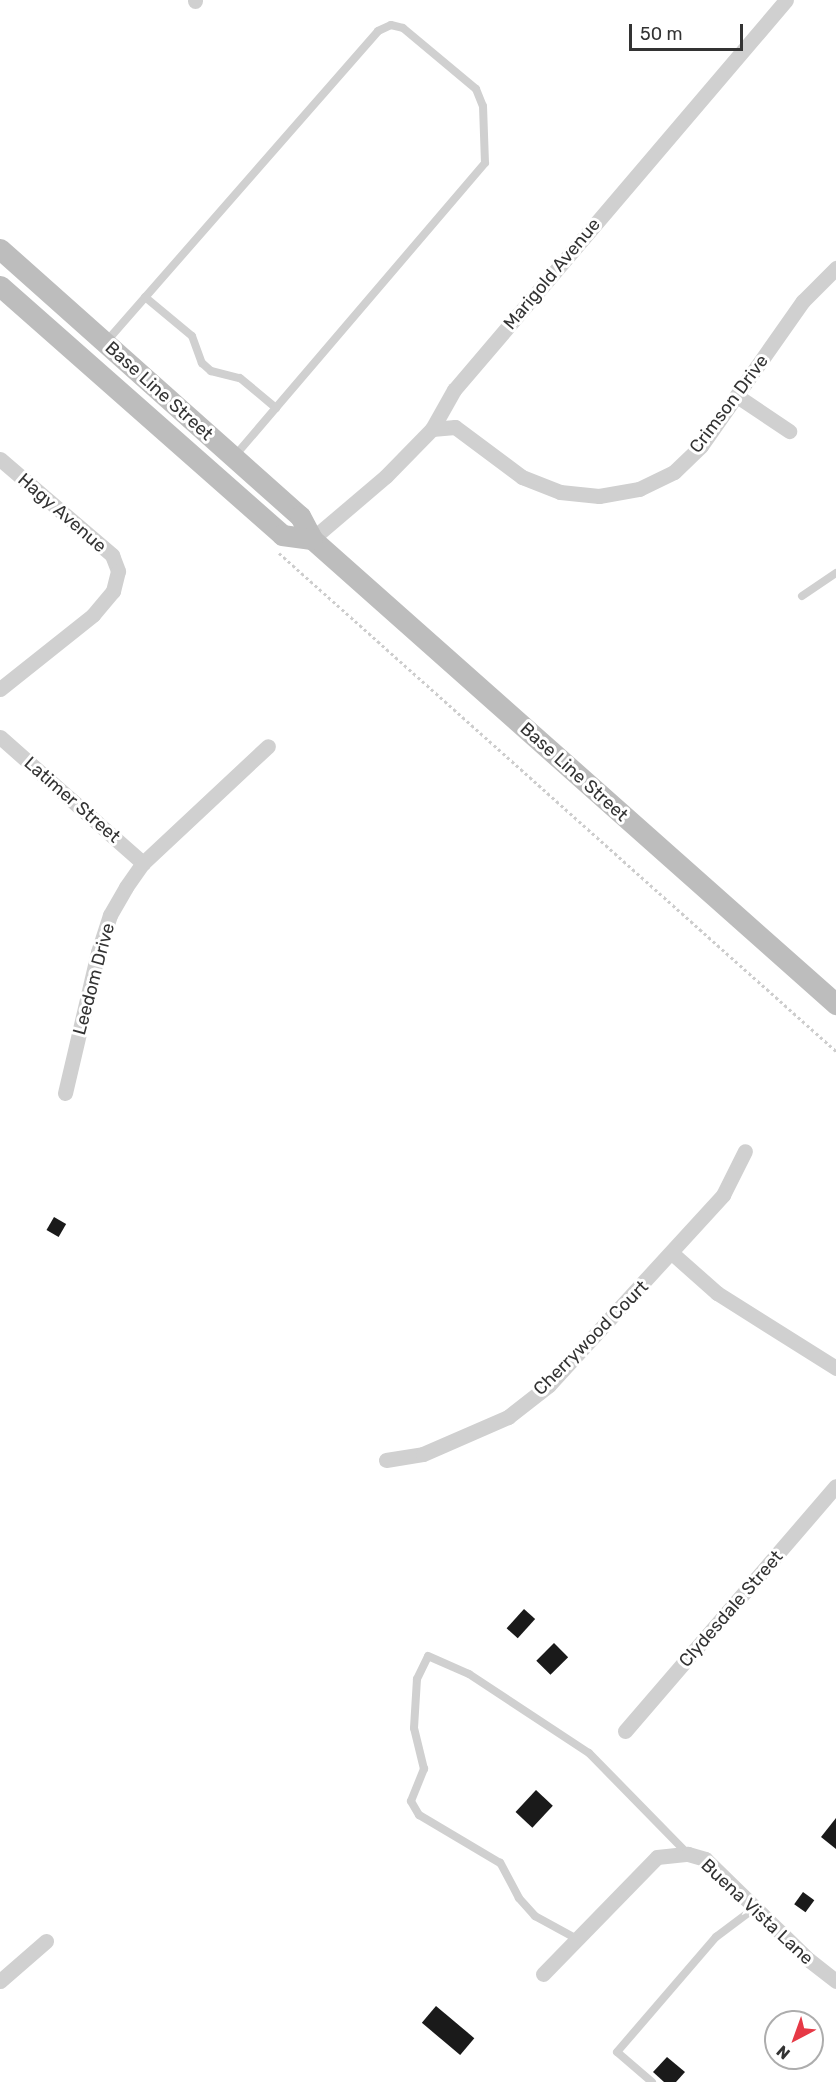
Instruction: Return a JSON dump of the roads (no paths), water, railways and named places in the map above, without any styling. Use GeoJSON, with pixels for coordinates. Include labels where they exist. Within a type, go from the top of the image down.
{"type":"FeatureCollection","features":[{"type":"Feature","properties":{"kind":"main road","name":"Base Line Street"},"geometry":{"type":"LineString","coordinates":[[0,249],[300,516],[312,539],[836,1004]]}},
{"type":"Feature","properties":{"kind":"main road","name":"Base Line Street"},"geometry":{"type":"LineString","coordinates":[[1,287],[282,535],[312,539]]}},
{"type":"Feature","properties":{"kind":"main road"},"geometry":{"type":"LineString","coordinates":[[1,287],[34,302],[84,343],[94,347],[105,343]]}},
{"type":"Feature","properties":{"kind":"street","name":"Marigold Avenue"},"geometry":{"type":"LineString","coordinates":[[312,539],[386,476],[432,429],[454,390],[786,0]]}},
{"type":"Feature","properties":{"kind":"street","name":"Crimson Drive"},"geometry":{"type":"LineString","coordinates":[[432,429],[455,427],[522,477],[560,492],[599,496],[639,489],[674,472],[701,446],[803,301],[836,268]]}},
{"type":"Feature","properties":{"kind":"street"},"geometry":{"type":"LineString","coordinates":[[737,396],[789,431]]}},
{"type":"Feature","properties":{"kind":"street","name":"Hagy Avenue"},"geometry":{"type":"LineString","coordinates":[[0,459],[112,555],[118,571],[113,591],[93,615],[0,689]]}},
{"type":"Feature","properties":{"kind":"street","name":"Latimer Street"},"geometry":{"type":"LineString","coordinates":[[0,736],[143,863]]}},
{"type":"Feature","properties":{"kind":"street","name":"Leedom Drive"},"geometry":{"type":"LineString","coordinates":[[65,1093],[110,915],[143,863],[268,746]]}},
{"type":"Feature","properties":{"kind":"street","name":"Cherrywood Court"},"geometry":{"type":"LineString","coordinates":[[386,1460],[423,1454],[508,1417],[549,1385],[673,1254],[723,1195],[745,1151]]}},
{"type":"Feature","properties":{"kind":"street"},"geometry":{"type":"LineString","coordinates":[[673,1254],[717,1293],[836,1368]]}},
{"type":"Feature","properties":{"kind":"street","name":"Clydesdale Street"},"geometry":{"type":"LineString","coordinates":[[625,1731],[836,1486]]}},
{"type":"Feature","properties":{"kind":"street","name":"Buena Vista Lane"},"geometry":{"type":"LineString","coordinates":[[543,1974],[657,1857],[688,1854],[705,1859],[809,1960],[836,1981]]}},
{"type":"Feature","properties":{"kind":"street"},"geometry":{"type":"LineString","coordinates":[[0,1981],[46,1941]]}},
{"type":"Feature","properties":{"kind":"lane"},"geometry":{"type":"LineString","coordinates":[[105,343],[378,31],[391,25],[403,28],[476,89],[483,106],[485,163],[234,458]]}},
{"type":"Feature","properties":{"kind":"lane"},"geometry":{"type":"LineString","coordinates":[[145,297],[192,336],[202,363],[211,371],[240,378],[276,408]]}},
{"type":"Feature","properties":{"kind":"lane"},"geometry":{"type":"LineString","coordinates":[[802,596],[836,573]]}},
{"type":"Feature","properties":{"kind":"lane"},"geometry":{"type":"LineString","coordinates":[[577,1939],[535,1916],[519,1898],[500,1863],[419,1815],[411,1801],[424,1769],[414,1728],[417,1678],[428,1656],[469,1674],[589,1753],[688,1854]]}},
{"type":"Feature","properties":{"kind":"lane"},"geometry":{"type":"LineString","coordinates":[[652,2082],[617,2052],[717,1937],[756,1907]]}}]}
